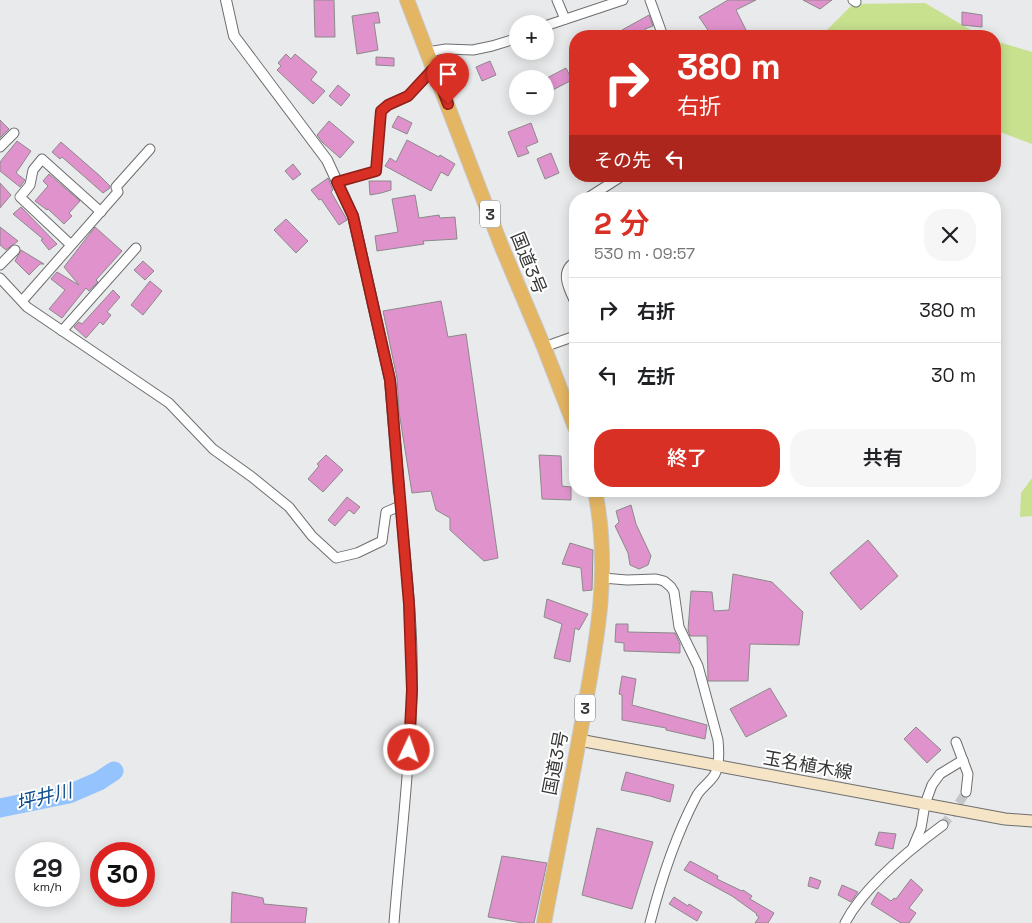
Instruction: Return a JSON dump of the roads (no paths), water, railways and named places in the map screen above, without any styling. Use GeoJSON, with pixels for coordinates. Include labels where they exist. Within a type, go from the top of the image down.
{"type":"FeatureCollection","features":[{"type":"Feature","properties":{"kind":"highway","name":"国道3号"},"geometry":{"type":"LineString","coordinates":[[408,0],[501,245],[569,412]]}},
{"type":"Feature","properties":{"kind":"highway","name":"国道3号"},"geometry":{"type":"LineString","coordinates":[[544,923],[596,645],[602,596],[600,517],[596,497]]}},
{"type":"Feature","properties":{"kind":"main road","name":"玉名植木線"},"geometry":{"type":"LineString","coordinates":[[579,740],[1005,819],[1032,821]]}},
{"type":"Feature","properties":{"kind":"street"},"geometry":{"type":"LineString","coordinates":[[226,0],[234,36],[327,160],[353,216],[390,380],[409,604],[412,690],[407,789],[394,923]]}},
{"type":"Feature","properties":{"kind":"street"},"geometry":{"type":"LineString","coordinates":[[557,0],[565,19]]}},
{"type":"Feature","properties":{"kind":"street"},"geometry":{"type":"LineString","coordinates":[[554,23],[623,0]]}},
{"type":"Feature","properties":{"kind":"street"},"geometry":{"type":"LineString","coordinates":[[650,0],[661,30]]}},
{"type":"Feature","properties":{"kind":"street"},"geometry":{"type":"LineString","coordinates":[[427,52],[446,49],[473,50],[509,41]]}},
{"type":"Feature","properties":{"kind":"street"},"geometry":{"type":"LineString","coordinates":[[0,148],[14,133]]}},
{"type":"Feature","properties":{"kind":"street"},"geometry":{"type":"LineString","coordinates":[[22,301],[118,192],[116,187],[150,149]]}},
{"type":"Feature","properties":{"kind":"street"},"geometry":{"type":"LineString","coordinates":[[71,245],[20,196],[30,185],[33,170],[42,159],[101,212]]}},
{"type":"Feature","properties":{"kind":"street"},"geometry":{"type":"LineString","coordinates":[[597,192],[613,182]]}},
{"type":"Feature","properties":{"kind":"street"},"geometry":{"type":"LineString","coordinates":[[62,331],[136,248]]}},
{"type":"Feature","properties":{"kind":"street"},"geometry":{"type":"LineString","coordinates":[[0,265],[15,250]]}},
{"type":"Feature","properties":{"kind":"street"},"geometry":{"type":"LineString","coordinates":[[569,268],[566,275],[569,289]]}},
{"type":"Feature","properties":{"kind":"street"},"geometry":{"type":"LineString","coordinates":[[0,278],[27,307],[169,403],[213,449],[289,507],[312,536],[336,558],[357,553],[382,541],[386,512],[400,506]]}},
{"type":"Feature","properties":{"kind":"street"},"geometry":{"type":"LineString","coordinates":[[544,347],[569,338]]}},
{"type":"Feature","properties":{"kind":"street"},"geometry":{"type":"LineString","coordinates":[[603,578],[627,580],[656,579],[664,581],[674,592],[679,627],[698,666],[718,740],[719,752],[715,774],[699,791],[682,827],[650,923]]}},
{"type":"Feature","properties":{"kind":"street"},"geometry":{"type":"LineString","coordinates":[[956,742],[968,774],[966,792]]}},
{"type":"Feature","properties":{"kind":"street"},"geometry":{"type":"LineString","coordinates":[[913,847],[921,828],[925,804],[932,785],[940,774],[963,760]]}},
{"type":"Feature","properties":{"kind":"street"},"geometry":{"type":"LineString","coordinates":[[845,923],[852,910],[865,895],[913,847],[943,825]]}},
{"type":"Feature","properties":{"kind":"lane"},"geometry":{"type":"LineString","coordinates":[[337,182],[376,171],[381,111],[388,105],[408,96],[434,68]]}},
{"type":"Feature","properties":{"kind":"waterway","name":"坪井川"},"geometry":{"type":"LineString","coordinates":[[0,808],[69,794],[99,781],[114,771]]}},
{"type":"Feature","properties":{"kind":"tunnel"},"geometry":{"type":"LineString","coordinates":[[943,825],[966,792]]}}]}
